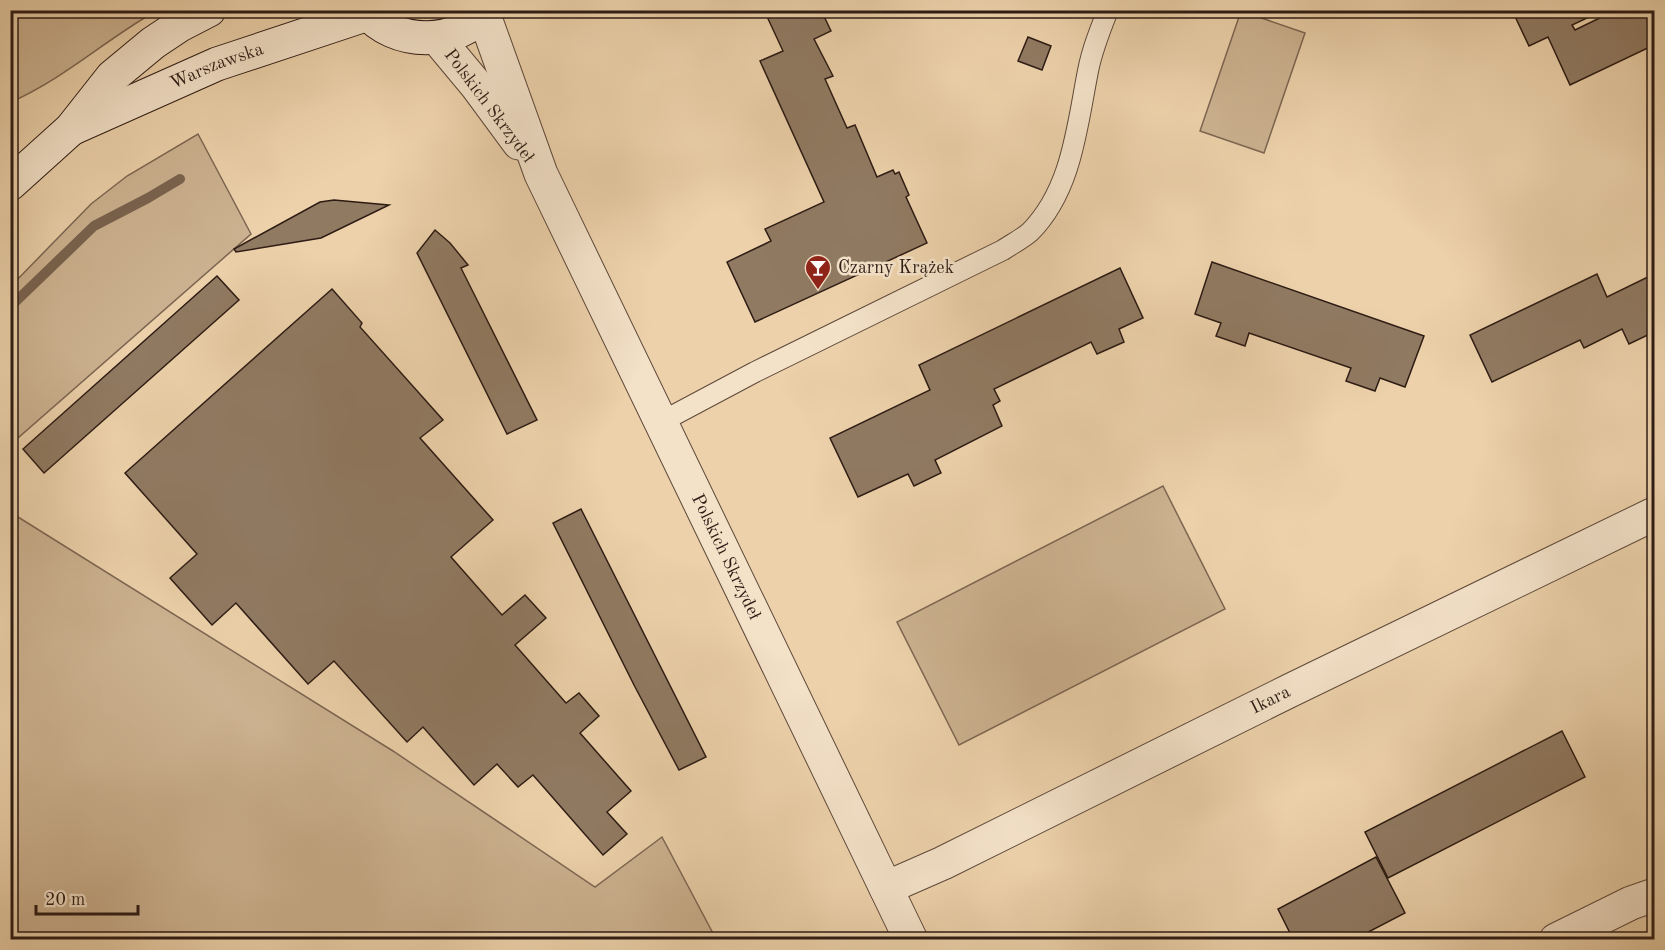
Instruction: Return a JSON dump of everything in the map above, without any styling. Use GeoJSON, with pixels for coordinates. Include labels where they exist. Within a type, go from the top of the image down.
{"type":"FeatureCollection","features":[{"type":"Feature","properties":{"kind":"street","name":"Warszawska"},"geometry":{"type":"LineString","coordinates":[[10,184],[71,129],[112,77],[153,43],[180,25],[209,10]]}},
{"type":"Feature","properties":{"kind":"street","name":"Warszawska"},"geometry":{"type":"LineString","coordinates":[[71,129],[217,64],[366,12]]}},
{"type":"Feature","properties":{"kind":"street"},"geometry":{"type":"LineString","coordinates":[[366,12],[387,29],[412,38],[437,38],[462,30],[485,13]]}},
{"type":"Feature","properties":{"kind":"street","name":"Polskich Skrzydeł"},"geometry":{"type":"LineString","coordinates":[[485,13],[541,174],[911,939]]}},
{"type":"Feature","properties":{"kind":"street","name":"Polskich Skrzydeł"},"geometry":{"type":"LineString","coordinates":[[437,38],[477,86],[541,174]]}},
{"type":"Feature","properties":{"kind":"street","name":"Ikara"},"geometry":{"type":"LineString","coordinates":[[885,888],[943,863],[1289,691],[1654,514]]}},
{"type":"Feature","properties":{"kind":"street"},"geometry":{"type":"LineString","coordinates":[[1556,939],[1630,903],[1654,895]]}},
{"type":"Feature","properties":{"kind":"lane"},"geometry":{"type":"LineString","coordinates":[[661,422],[755,372],[1004,250],[1029,233],[1055,198],[1064,176],[1096,37],[1108,10]]}},
{"type":"Feature","properties":{"kind":"shaded area"},"geometry":{"type":"Polygon","coordinates":[[[11,10],[156,11],[49,82],[11,102],[11,10]]]}},
{"type":"Feature","properties":{"kind":"shaded area"},"geometry":{"type":"Polygon","coordinates":[[[1241,11],[1305,33],[1264,153],[1200,131],[1241,11]]]}},
{"type":"Feature","properties":{"kind":"shaded area"},"geometry":{"type":"Polygon","coordinates":[[[198,134],[251,234],[11,444],[11,286],[91,204],[127,176],[198,134]]]}},
{"type":"Feature","properties":{"kind":"shaded area"},"geometry":{"type":"Polygon","coordinates":[[[1163,486],[1225,609],[959,745],[897,622],[1163,486]]]}},
{"type":"Feature","properties":{"kind":"shaded area"},"geometry":{"type":"Polygon","coordinates":[[[10,512],[393,751],[595,887],[662,837],[716,939],[11,939],[10,512]]]}},
{"type":"Feature","properties":{"kind":"building"},"geometry":{"type":"Polygon","coordinates":[[[764,10],[821,10],[831,31],[814,39],[833,76],[825,79],[847,128],[855,125],[877,177],[893,170],[895,174],[899,172],[909,195],[906,197],[927,243],[755,322],[727,262],[771,241],[765,229],[824,202],[760,61],[783,51],[764,10]]]}},
{"type":"Feature","properties":{"kind":"building"},"geometry":{"type":"Polygon","coordinates":[[[1512,10],[1604,10],[1572,25],[1575,30],[1616,10],[1654,10],[1654,45],[1570,85],[1548,37],[1529,46],[1512,10]]]}},
{"type":"Feature","properties":{"kind":"building"},"geometry":{"type":"Polygon","coordinates":[[[1028,37],[1051,46],[1042,70],[1018,61],[1028,37]]]}},
{"type":"Feature","properties":{"kind":"building"},"geometry":{"type":"Polygon","coordinates":[[[334,200],[389,205],[321,238],[236,252],[234,249],[320,202],[334,200]]]}},
{"type":"Feature","properties":{"kind":"building"},"geometry":{"type":"Polygon","coordinates":[[[435,230],[450,243],[468,265],[461,268],[537,420],[507,434],[417,253],[435,230]]]}},
{"type":"Feature","properties":{"kind":"building"},"geometry":{"type":"Polygon","coordinates":[[[1212,262],[1424,336],[1405,387],[1380,378],[1375,391],[1346,381],[1351,368],[1249,333],[1245,346],[1216,336],[1221,323],[1195,314],[1212,262]]]}},
{"type":"Feature","properties":{"kind":"building"},"geometry":{"type":"Polygon","coordinates":[[[1120,268],[1143,318],[1119,329],[1124,342],[1097,354],[1091,342],[994,389],[1000,401],[993,405],[1002,426],[935,460],[941,473],[914,486],[908,474],[858,497],[830,438],[930,390],[919,365],[1120,268]]]}},
{"type":"Feature","properties":{"kind":"building"},"geometry":{"type":"Polygon","coordinates":[[[1597,274],[1607,297],[1654,274],[1654,332],[1629,344],[1622,329],[1584,348],[1580,340],[1492,382],[1470,335],[1597,274]]]}},
{"type":"Feature","properties":{"kind":"building"},"geometry":{"type":"Polygon","coordinates":[[[217,276],[239,300],[44,473],[23,449],[217,276]]]}},
{"type":"Feature","properties":{"kind":"building"},"geometry":{"type":"Polygon","coordinates":[[[332,289],[362,323],[360,327],[443,420],[420,438],[493,520],[451,557],[502,615],[525,595],[546,618],[515,645],[566,703],[579,693],[599,716],[580,733],[631,791],[607,812],[627,834],[603,855],[533,775],[518,787],[497,764],[474,785],[423,727],[407,742],[334,661],[308,684],[236,603],[212,625],[170,578],[197,554],[125,473],[332,289]]]}},
{"type":"Feature","properties":{"kind":"building"},"geometry":{"type":"Polygon","coordinates":[[[581,509],[706,757],[679,770],[553,523],[581,509]]]}},
{"type":"Feature","properties":{"kind":"building"},"geometry":{"type":"Polygon","coordinates":[[[1562,731],[1585,777],[1388,878],[1365,832],[1562,731]]]}},
{"type":"Feature","properties":{"kind":"building"},"geometry":{"type":"Polygon","coordinates":[[[1376,857],[1405,913],[1355,939],[1293,939],[1278,909],[1376,857]]]}},
{"type":"Feature","properties":{"kind":"waterway"},"geometry":{"type":"LineString","coordinates":[[10,307],[94,226],[180,179]]}},
{"type":"Feature","properties":{"kind":"place","name":"Czarny Krążek"},"geometry":{"type":"Point","coordinates":[818,291]}}]}
